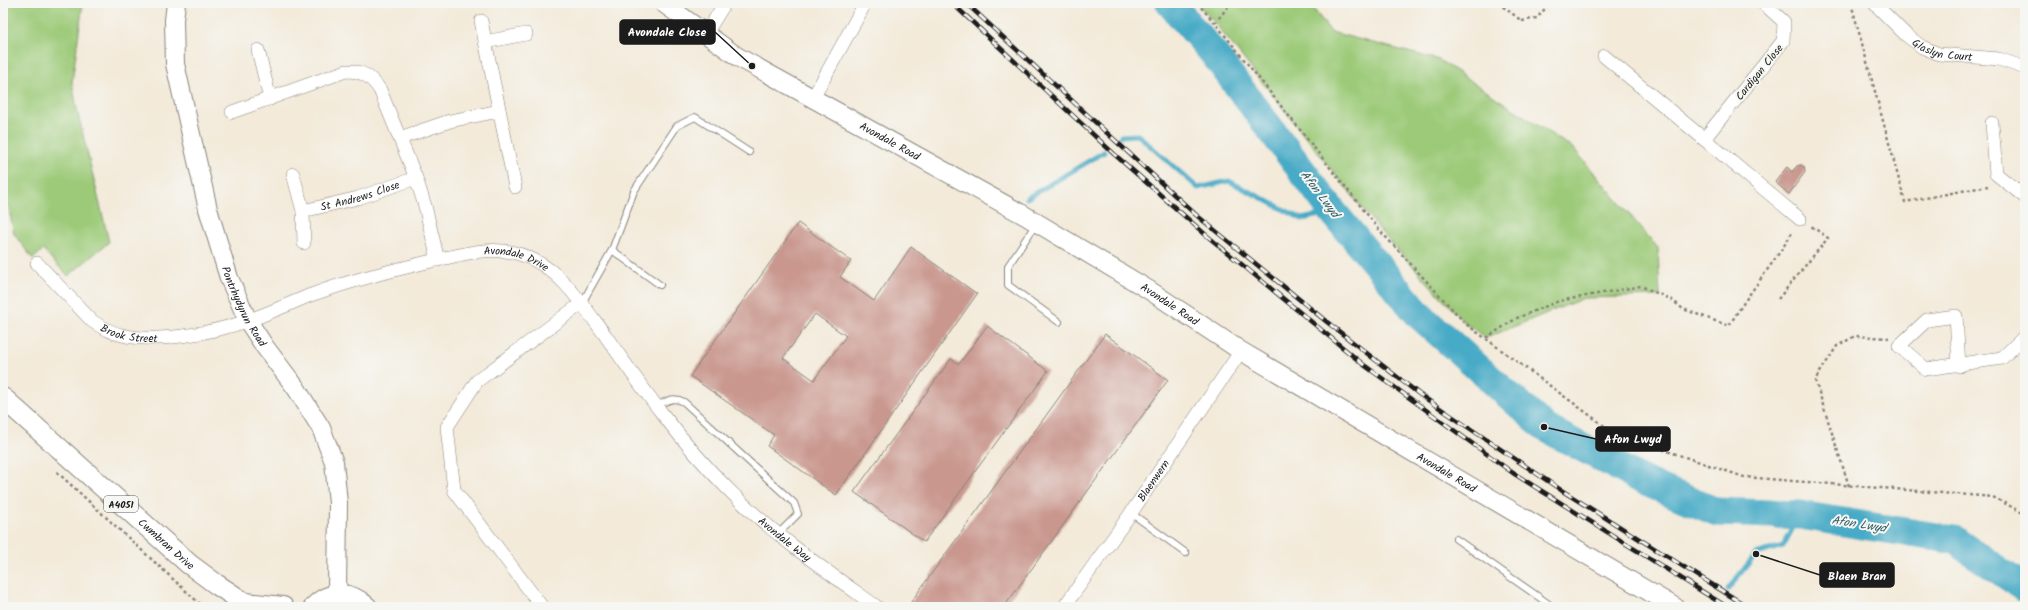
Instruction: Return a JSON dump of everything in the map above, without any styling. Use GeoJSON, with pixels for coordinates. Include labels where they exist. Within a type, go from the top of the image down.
{"type":"FeatureCollection","features":[{"type":"Feature","properties":{"kind":"main road","name":"Cwmbran Drive"},"geometry":{"type":"LineString","coordinates":[[3,398],[189,564],[248,605]]}},
{"type":"Feature","properties":{"kind":"main road"},"geometry":{"type":"LineString","coordinates":[[296,607],[316,605],[327,597],[337,594],[348,595],[359,600],[367,607]]}},
{"type":"Feature","properties":{"kind":"main road","name":"A4051"},"geometry":{"type":"LineString","coordinates":[[248,605],[283,607]]}},
{"type":"Feature","properties":{"kind":"street","name":"Pontrhydyrun Road"},"geometry":{"type":"LineString","coordinates":[[176,3],[174,20],[175,64],[208,209],[229,278],[248,321],[265,347],[296,388],[321,428],[334,462],[338,503],[337,594]]}},
{"type":"Feature","properties":{"kind":"street","name":"Avondale Road"},"geometry":{"type":"LineString","coordinates":[[664,3],[706,35],[752,66],[813,98],[1037,223],[1149,290],[1241,351],[1675,607]]}},
{"type":"Feature","properties":{"kind":"street"},"geometry":{"type":"LineString","coordinates":[[706,35],[726,3]]}},
{"type":"Feature","properties":{"kind":"street","name":"Cardigan Close"},"geometry":{"type":"LineString","coordinates":[[1704,139],[1783,42],[1784,22],[1763,3]]}},
{"type":"Feature","properties":{"kind":"street","name":"Glaslyn Court"},"geometry":{"type":"LineString","coordinates":[[1874,3],[1906,35],[1922,47],[1939,54],[1999,59],[2025,68]]}},
{"type":"Feature","properties":{"kind":"street"},"geometry":{"type":"LineString","coordinates":[[813,98],[862,9]]}},
{"type":"Feature","properties":{"kind":"street"},"geometry":{"type":"LineString","coordinates":[[481,21],[515,187]]}},
{"type":"Feature","properties":{"kind":"street"},"geometry":{"type":"LineString","coordinates":[[485,42],[526,34]]}},
{"type":"Feature","properties":{"kind":"street"},"geometry":{"type":"LineString","coordinates":[[258,50],[270,99]]}},
{"type":"Feature","properties":{"kind":"street"},"geometry":{"type":"LineString","coordinates":[[1604,56],[1800,219]]}},
{"type":"Feature","properties":{"kind":"street"},"geometry":{"type":"LineString","coordinates":[[232,112],[334,74],[346,71],[358,71],[367,74],[374,81],[400,138],[416,178],[425,206],[438,260]]}},
{"type":"Feature","properties":{"kind":"street"},"geometry":{"type":"LineString","coordinates":[[400,138],[450,120],[499,111]]}},
{"type":"Feature","properties":{"kind":"street"},"geometry":{"type":"LineString","coordinates":[[1992,123],[1996,174],[2025,197]]}},
{"type":"Feature","properties":{"kind":"street"},"geometry":{"type":"LineString","coordinates":[[293,174],[303,211],[304,243]]}},
{"type":"Feature","properties":{"kind":"street","name":"St Andrews Close"},"geometry":{"type":"LineString","coordinates":[[303,211],[358,198],[416,178]]}},
{"type":"Feature","properties":{"kind":"street","name":"Avondale Drive"},"geometry":{"type":"LineString","coordinates":[[248,321],[312,295],[358,280],[477,251],[511,252],[542,263],[564,281],[582,303],[656,406],[701,460]]}},
{"type":"Feature","properties":{"kind":"street","name":"Brook Street"},"geometry":{"type":"LineString","coordinates":[[37,262],[92,321],[102,328],[123,336],[155,338],[195,334],[248,321]]}},
{"type":"Feature","properties":{"kind":"street"},"geometry":{"type":"LineString","coordinates":[[542,607],[454,490],[447,427],[477,381],[582,303]]}},
{"type":"Feature","properties":{"kind":"street"},"geometry":{"type":"LineString","coordinates":[[1959,366],[1956,316],[1927,320],[1898,346],[1926,369],[1959,366],[2002,358],[2025,336]]}},
{"type":"Feature","properties":{"kind":"street","name":"Blaenwern"},"geometry":{"type":"LineString","coordinates":[[1064,607],[1132,513],[1241,351]]}},
{"type":"Feature","properties":{"kind":"street","name":"Avondale Way"},"geometry":{"type":"LineString","coordinates":[[701,460],[727,489],[778,534],[877,607]]}},
{"type":"Feature","properties":{"kind":"lane"},"geometry":{"type":"LineString","coordinates":[[582,303],[612,250],[634,191],[677,126],[695,117],[749,152]]}},
{"type":"Feature","properties":{"kind":"lane"},"geometry":{"type":"LineString","coordinates":[[1037,223],[1008,266],[1008,285],[1059,322]]}},
{"type":"Feature","properties":{"kind":"lane"},"geometry":{"type":"LineString","coordinates":[[612,250],[660,284]]}},
{"type":"Feature","properties":{"kind":"lane"},"geometry":{"type":"LineString","coordinates":[[656,406],[671,398],[677,398],[684,402],[794,503],[798,514],[778,534]]}},
{"type":"Feature","properties":{"kind":"lane"},"geometry":{"type":"LineString","coordinates":[[1132,513],[1186,553]]}},
{"type":"Feature","properties":{"kind":"lane"},"geometry":{"type":"LineString","coordinates":[[1456,539],[1553,607]]}},
{"type":"Feature","properties":{"kind":"path"},"geometry":{"type":"LineString","coordinates":[[1196,3],[1215,23],[1382,233],[1466,324],[1614,434],[1744,477],[1993,497],[2025,514]]}},
{"type":"Feature","properties":{"kind":"path"},"geometry":{"type":"LineString","coordinates":[[1215,23],[1232,3]]}},
{"type":"Feature","properties":{"kind":"path"},"geometry":{"type":"LineString","coordinates":[[1498,3],[1522,21],[1538,18],[1550,3]]}},
{"type":"Feature","properties":{"kind":"path"},"geometry":{"type":"LineString","coordinates":[[1851,3],[1905,202],[2006,182]]}},
{"type":"Feature","properties":{"kind":"path"},"geometry":{"type":"LineString","coordinates":[[1486,338],[1517,318],[1559,301],[1641,286],[1672,300],[1683,308],[1729,326],[1742,303],[1778,257],[1800,219],[1828,238],[1778,299]]}},
{"type":"Feature","properties":{"kind":"path"},"geometry":{"type":"LineString","coordinates":[[1849,486],[1814,380],[1837,346],[1855,336],[1889,338],[1898,346]]}},
{"type":"Feature","properties":{"kind":"path"},"geometry":{"type":"LineString","coordinates":[[55,470],[200,604],[206,607]]}},
{"type":"Feature","properties":{"kind":"green space"},"geometry":{"type":"Polygon","coordinates":[[[3,3],[83,3],[72,82],[78,114],[109,242],[68,276],[43,250],[33,259],[14,234],[3,181],[3,3]]]}},
{"type":"Feature","properties":{"kind":"green space"},"geometry":{"type":"Polygon","coordinates":[[[1197,3],[1309,3],[1331,32],[1439,60],[1574,149],[1658,248],[1660,296],[1584,298],[1486,338],[1466,324],[1382,233],[1215,23],[1197,3]]]}},
{"type":"Feature","properties":{"kind":"building"},"geometry":{"type":"Polygon","coordinates":[[[1801,165],[1804,167],[1805,172],[1789,194],[1775,182],[1787,167],[1792,172],[1797,166],[1801,165]]]}},
{"type":"Feature","properties":{"kind":"building"},"geometry":{"type":"Polygon","coordinates":[[[798,223],[851,261],[840,277],[874,301],[911,247],[977,294],[836,495],[767,446],[774,435],[690,376],[798,223]],[[815,314],[783,358],[814,380],[846,336],[815,314]]]}},
{"type":"Feature","properties":{"kind":"building"},"geometry":{"type":"Polygon","coordinates":[[[987,326],[1048,371],[924,542],[854,492],[951,359],[959,364],[987,326]]]}},
{"type":"Feature","properties":{"kind":"building"},"geometry":{"type":"Polygon","coordinates":[[[1105,334],[1168,380],[1004,607],[918,607],[911,602],[1105,334]]]}},
{"type":"Feature","properties":{"kind":"waterway","name":"Afon Lwyd"},"geometry":{"type":"LineString","coordinates":[[1170,3],[1214,54],[1333,212],[1419,315],[1544,427],[1648,483],[1717,512],[1800,515],[1955,540],[2025,588]]}},
{"type":"Feature","properties":{"kind":"waterway"},"geometry":{"type":"LineString","coordinates":[[1121,136],[1138,135],[1198,188],[1229,181],[1302,219],[1333,212]]}},
{"type":"Feature","properties":{"kind":"waterway"},"geometry":{"type":"LineString","coordinates":[[1027,198],[1104,152]]}},
{"type":"Feature","properties":{"kind":"waterway"},"geometry":{"type":"LineString","coordinates":[[1728,589],[1756,554],[1783,546],[1800,515]]}},
{"type":"Feature","properties":{"kind":"railway"},"geometry":{"type":"LineString","coordinates":[[952,3],[1114,154],[1206,235],[1364,365],[1513,473],[1727,607]]}},
{"type":"Feature","properties":{"kind":"railway"},"geometry":{"type":"LineString","coordinates":[[966,3],[1195,214],[1327,322],[1419,394],[1561,490],[1748,607]]}},
{"type":"Feature","properties":{"kind":"place","name":"Avondale Close"},"geometry":{"type":"Point","coordinates":[752,66]}},
{"type":"Feature","properties":{"kind":"place","name":"Afon Lwyd"},"geometry":{"type":"Point","coordinates":[1544,427]}},
{"type":"Feature","properties":{"kind":"place","name":"Blaen Bran"},"geometry":{"type":"Point","coordinates":[1756,554]}}]}
